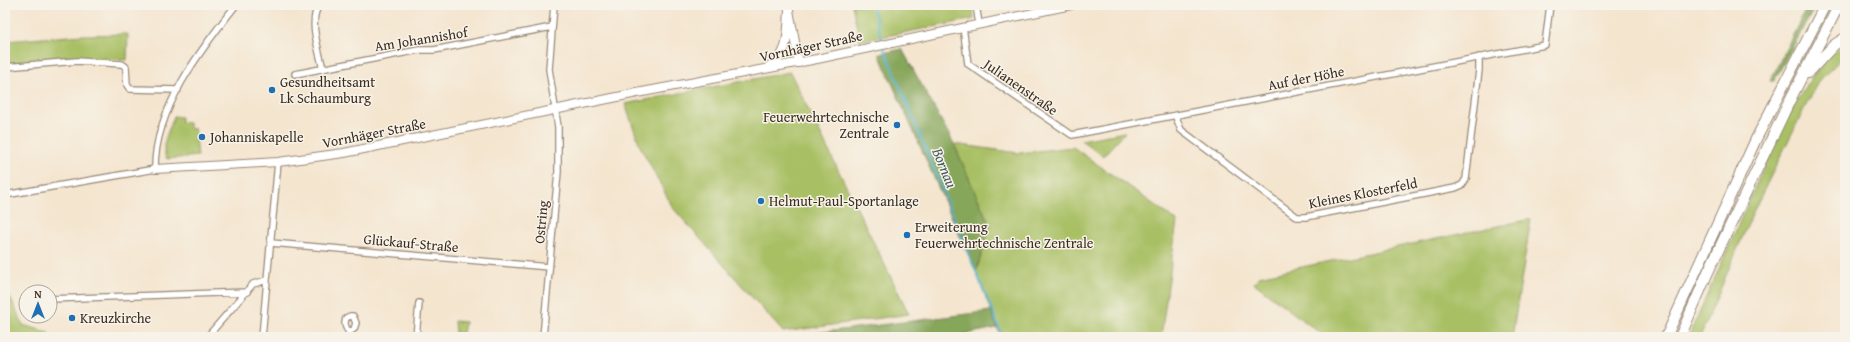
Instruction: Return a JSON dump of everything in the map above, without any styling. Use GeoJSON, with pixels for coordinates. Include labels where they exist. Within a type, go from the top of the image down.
{"type":"FeatureCollection","features":[{"type":"Feature","properties":{"kind":"highway"},"geometry":{"type":"LineString","coordinates":[[1666,337],[1756,138],[1825,5]]}},
{"type":"Feature","properties":{"kind":"highway"},"geometry":{"type":"LineString","coordinates":[[1680,337],[1708,272],[1792,96],[1839,5]]}},
{"type":"Feature","properties":{"kind":"highway"},"geometry":{"type":"LineString","coordinates":[[1792,96],[1813,67],[1834,45],[1845,38]]}},
{"type":"Feature","properties":{"kind":"main road","name":"Vornhäger Straße"},"geometry":{"type":"LineString","coordinates":[[155,169],[278,162],[344,153],[555,109],[763,70],[1071,5]]}},
{"type":"Feature","properties":{"kind":"main road"},"geometry":{"type":"LineString","coordinates":[[788,8],[799,62]]}},
{"type":"Feature","properties":{"kind":"main road"},"geometry":{"type":"LineString","coordinates":[[763,70],[776,62],[784,54],[786,49],[788,8]]}},
{"type":"Feature","properties":{"kind":"street"},"geometry":{"type":"LineString","coordinates":[[155,169],[156,146],[178,90],[196,57],[236,5]]}},
{"type":"Feature","properties":{"kind":"street"},"geometry":{"type":"LineString","coordinates":[[319,5],[314,15],[314,24],[323,69]]}},
{"type":"Feature","properties":{"kind":"street"},"geometry":{"type":"LineString","coordinates":[[554,5],[549,69],[555,109]]}},
{"type":"Feature","properties":{"kind":"street"},"geometry":{"type":"LineString","coordinates":[[976,5],[979,24]]}},
{"type":"Feature","properties":{"kind":"street","name":"Auf der Höhe"},"geometry":{"type":"LineString","coordinates":[[1072,135],[1176,117],[1545,45],[1550,5]]}},
{"type":"Feature","properties":{"kind":"street","name":"Am Johannishof"},"geometry":{"type":"LineString","coordinates":[[295,74],[418,50],[434,50],[552,27]]}},
{"type":"Feature","properties":{"kind":"street","name":"Julianenstraße"},"geometry":{"type":"LineString","coordinates":[[963,27],[968,64],[1072,135]]}},
{"type":"Feature","properties":{"kind":"street","name":"Kleines Klosterfeld"},"geometry":{"type":"LineString","coordinates":[[1176,117],[1181,130],[1297,217],[1306,217],[1462,185],[1466,179],[1479,70],[1478,58]]}},
{"type":"Feature","properties":{"kind":"street"},"geometry":{"type":"LineString","coordinates":[[5,67],[77,61],[122,64],[126,67],[127,85],[130,89],[178,90]]}},
{"type":"Feature","properties":{"kind":"street","name":"Ostring"},"geometry":{"type":"LineString","coordinates":[[543,337],[558,164],[558,127],[555,109]]}},
{"type":"Feature","properties":{"kind":"street"},"geometry":{"type":"LineString","coordinates":[[262,337],[278,162]]}},
{"type":"Feature","properties":{"kind":"street","name":"Vornhäger Straße"},"geometry":{"type":"LineString","coordinates":[[5,195],[155,169]]}},
{"type":"Feature","properties":{"kind":"street","name":"Glückauf-Straße"},"geometry":{"type":"LineString","coordinates":[[271,243],[549,267]]}},
{"type":"Feature","properties":{"kind":"street"},"geometry":{"type":"LineString","coordinates":[[207,337],[253,284],[267,280]]}},
{"type":"Feature","properties":{"kind":"street"},"geometry":{"type":"LineString","coordinates":[[58,299],[247,292]]}},
{"type":"Feature","properties":{"kind":"street"},"geometry":{"type":"LineString","coordinates":[[416,337],[419,303]]}},
{"type":"Feature","properties":{"kind":"green space"},"geometry":{"type":"Polygon","coordinates":[[[852,5],[972,5],[974,19],[860,41],[852,5]]]}},
{"type":"Feature","properties":{"kind":"green space"},"geometry":{"type":"Polygon","coordinates":[[[1808,5],[1816,5],[1774,81],[1770,81],[1808,5]]]}},
{"type":"Feature","properties":{"kind":"green space"},"geometry":{"type":"Polygon","coordinates":[[[128,34],[127,60],[80,58],[5,64],[5,41],[83,35],[128,34]]]}},
{"type":"Feature","properties":{"kind":"green space"},"geometry":{"type":"Polygon","coordinates":[[[1845,44],[1845,55],[1821,79],[1805,107],[1754,210],[1700,337],[1688,337],[1786,121],[1799,97],[1814,75],[1829,57],[1845,44]]]}},
{"type":"Feature","properties":{"kind":"green space"},"geometry":{"type":"Polygon","coordinates":[[[902,49],[954,144],[990,226],[976,272],[879,54],[902,49]]]}},
{"type":"Feature","properties":{"kind":"green space","name":"Helmut-Paul-Sportanlage"},"geometry":{"type":"Polygon","coordinates":[[[790,72],[909,314],[783,332],[673,208],[640,146],[625,104],[790,72]]]}},
{"type":"Feature","properties":{"kind":"green space"},"geometry":{"type":"Polygon","coordinates":[[[174,116],[181,117],[181,122],[189,123],[189,128],[195,129],[198,156],[167,159],[164,149],[174,116]]]}},
{"type":"Feature","properties":{"kind":"green space"},"geometry":{"type":"Polygon","coordinates":[[[1125,132],[1103,156],[1081,140],[1125,132]]]}},
{"type":"Feature","properties":{"kind":"green space"},"geometry":{"type":"Polygon","coordinates":[[[954,144],[1019,153],[1073,147],[1177,221],[1161,337],[1001,337],[976,272],[990,226],[954,144]]]}},
{"type":"Feature","properties":{"kind":"green space"},"geometry":{"type":"Polygon","coordinates":[[[1531,219],[1512,337],[1325,337],[1254,283],[1259,276],[1531,219]]]}},
{"type":"Feature","properties":{"kind":"green space"},"geometry":{"type":"Polygon","coordinates":[[[5,286],[18,314],[18,324],[48,332],[48,337],[5,337],[5,286]]]}},
{"type":"Feature","properties":{"kind":"green space"},"geometry":{"type":"Polygon","coordinates":[[[991,311],[997,328],[951,337],[785,337],[991,311]]]}},
{"type":"Feature","properties":{"kind":"green space"},"geometry":{"type":"Polygon","coordinates":[[[454,321],[465,322],[463,334],[455,333],[454,321]]]}},
{"type":"Feature","properties":{"kind":"waterway","name":"Bornau"},"geometry":{"type":"LineString","coordinates":[[872,5],[883,44]]}},
{"type":"Feature","properties":{"kind":"waterway","name":"Bornau"},"geometry":{"type":"LineString","coordinates":[[884,48],[1003,337]]}},
{"type":"Feature","properties":{"kind":"place","name":"Gesundheitsamt Lk Schaumburg"},"geometry":{"type":"Point","coordinates":[272,90]}},
{"type":"Feature","properties":{"kind":"place","name":"Feuerwehrtechnische Zentrale"},"geometry":{"type":"Point","coordinates":[897,125]}},
{"type":"Feature","properties":{"kind":"place","name":"Johanniskapelle"},"geometry":{"type":"Point","coordinates":[202,137]}},
{"type":"Feature","properties":{"kind":"place","name":"Helmut-Paul-Sportanlage"},"geometry":{"type":"Point","coordinates":[761,201]}},
{"type":"Feature","properties":{"kind":"place","name":"Erweiterung Feuerwehrtechnische Zentrale"},"geometry":{"type":"Point","coordinates":[907,235]}},
{"type":"Feature","properties":{"kind":"place","name":"Kreuzkirche"},"geometry":{"type":"Point","coordinates":[72,318]}}]}
